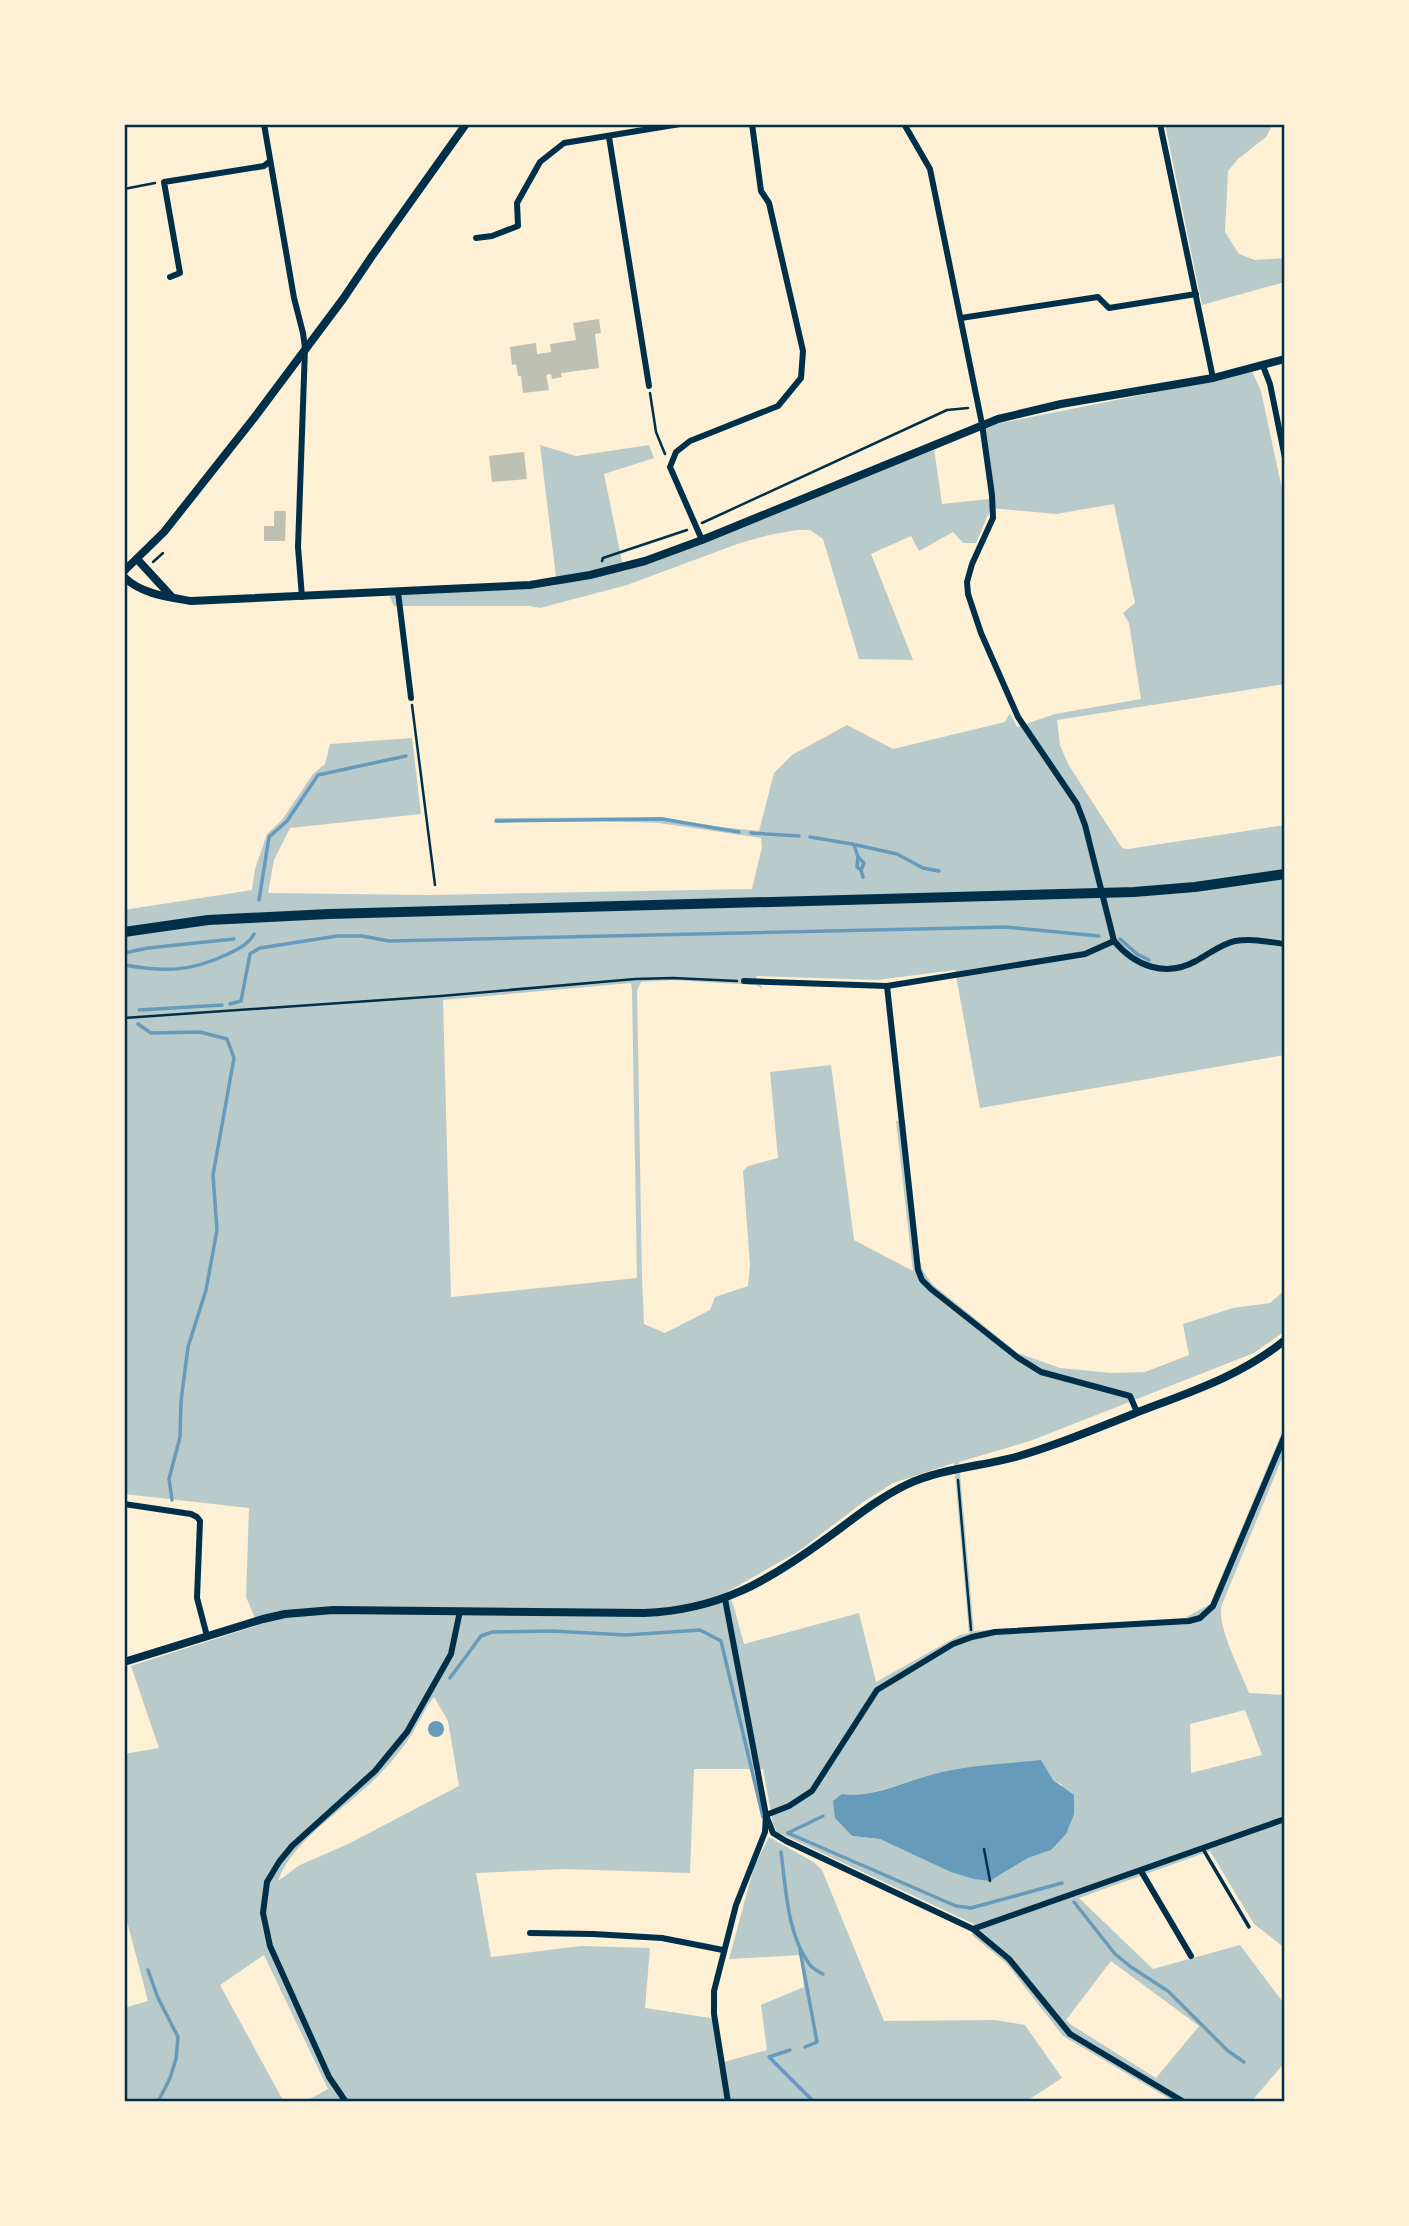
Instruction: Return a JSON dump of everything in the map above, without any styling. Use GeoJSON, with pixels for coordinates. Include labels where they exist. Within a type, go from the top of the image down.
{"type":"FeatureCollection","features":[{"type":"Feature","properties":{"kind":"main road"},"geometry":{"type":"LineString","coordinates":[[124,932],[208,920],[330,914],[1134,892],[1195,887],[1285,874]]}},
{"type":"Feature","properties":{"kind":"street"},"geometry":{"type":"LineString","coordinates":[[264,124],[305,348],[298,547],[302,597]]}},
{"type":"Feature","properties":{"kind":"street"},"geometry":{"type":"LineString","coordinates":[[124,571],[164,532],[205,482],[343,299],[466,124]]}},
{"type":"Feature","properties":{"kind":"street"},"geometry":{"type":"LineString","coordinates":[[476,238],[492,236],[518,226],[517,203],[540,162],[564,143],[680,124]]}},
{"type":"Feature","properties":{"kind":"street"},"geometry":{"type":"LineString","coordinates":[[702,540],[670,467],[676,452],[690,441],[778,406],[801,378],[803,351],[769,203],[761,191],[752,124]]}},
{"type":"Feature","properties":{"kind":"street"},"geometry":{"type":"LineString","coordinates":[[904,124],[930,169],[982,424],[992,495],[993,518],[971,564],[967,582],[968,594],[981,633],[1018,717],[1077,804],[1086,825],[1114,941],[1125,954],[1146,967],[1162,970],[1179,969],[1217,948],[1234,942],[1254,940],[1285,944]]}},
{"type":"Feature","properties":{"kind":"street"},"geometry":{"type":"LineString","coordinates":[[1160,124],[1213,378]]}},
{"type":"Feature","properties":{"kind":"street"},"geometry":{"type":"LineString","coordinates":[[609,137],[649,386]]}},
{"type":"Feature","properties":{"kind":"street"},"geometry":{"type":"LineString","coordinates":[[170,277],[180,273],[164,182],[264,166],[270,161]]}},
{"type":"Feature","properties":{"kind":"street"},"geometry":{"type":"LineString","coordinates":[[961,318],[1098,297],[1109,308],[1196,295]]}},
{"type":"Feature","properties":{"kind":"street"},"geometry":{"type":"LineString","coordinates":[[124,577],[140,588],[191,601],[530,585],[578,577],[645,561],[702,540],[982,424],[1061,404],[1213,378],[1285,359]]}},
{"type":"Feature","properties":{"kind":"street"},"geometry":{"type":"LineString","coordinates":[[1263,366],[1270,384],[1285,458]]}},
{"type":"Feature","properties":{"kind":"street"},"geometry":{"type":"LineString","coordinates":[[137,559],[171,596]]}},
{"type":"Feature","properties":{"kind":"street"},"geometry":{"type":"LineString","coordinates":[[398,592],[411,698]]}},
{"type":"Feature","properties":{"kind":"street"},"geometry":{"type":"LineString","coordinates":[[744,981],[887,986],[1085,954],[1114,941]]}},
{"type":"Feature","properties":{"kind":"street"},"geometry":{"type":"LineString","coordinates":[[887,986],[918,1269],[922,1280],[1017,1357],[1041,1372],[1130,1395],[1137,1412]]}},
{"type":"Feature","properties":{"kind":"street"},"geometry":{"type":"LineString","coordinates":[[124,1662],[285,1614],[333,1610],[673,1612],[725,1600],[781,1571],[869,1506],[907,1484],[1018,1456],[1222,1381],[1259,1360],[1285,1340]]}},
{"type":"Feature","properties":{"kind":"street"},"geometry":{"type":"LineString","coordinates":[[766,1815],[789,1806],[812,1791],[877,1690],[953,1644],[995,1632],[1189,1621],[1200,1618],[1213,1606],[1285,1435]]}},
{"type":"Feature","properties":{"kind":"street"},"geometry":{"type":"LineString","coordinates":[[124,1504],[197,1517],[200,1521],[197,1598],[207,1636]]}},
{"type":"Feature","properties":{"kind":"street"},"geometry":{"type":"LineString","coordinates":[[725,1600],[766,1815],[773,1833],[786,1842],[973,1929],[1009,1959],[1070,2034],[1184,2102]]}},
{"type":"Feature","properties":{"kind":"street"},"geometry":{"type":"LineString","coordinates":[[334,2102],[343,2101],[329,2077],[270,1947],[263,1913],[267,1882],[292,1846],[375,1771],[407,1732],[451,1654],[460,1611]]}},
{"type":"Feature","properties":{"kind":"street"},"geometry":{"type":"LineString","coordinates":[[728,2102],[714,2014],[714,1991],[736,1905],[765,1832],[766,1815]]}},
{"type":"Feature","properties":{"kind":"street"},"geometry":{"type":"LineString","coordinates":[[973,1929],[1285,1819]]}},
{"type":"Feature","properties":{"kind":"street"},"geometry":{"type":"LineString","coordinates":[[1141,1871],[1191,1956]]}},
{"type":"Feature","properties":{"kind":"street"},"geometry":{"type":"LineString","coordinates":[[530,1933],[662,1938],[723,1950]]}},
{"type":"Feature","properties":{"kind":"lane"},"geometry":{"type":"LineString","coordinates":[[1202,1847],[1249,1927]]}},
{"type":"Feature","properties":{"kind":"path"},"geometry":{"type":"LineString","coordinates":[[124,190],[164,182]]}},
{"type":"Feature","properties":{"kind":"path"},"geometry":{"type":"LineString","coordinates":[[649,386],[656,432],[670,467]]}},
{"type":"Feature","properties":{"kind":"path"},"geometry":{"type":"LineString","coordinates":[[600,565],[603,558],[696,526],[947,410],[978,407]]}},
{"type":"Feature","properties":{"kind":"path"},"geometry":{"type":"LineString","coordinates":[[411,698],[435,885]]}},
{"type":"Feature","properties":{"kind":"path"},"geometry":{"type":"LineString","coordinates":[[124,1018],[441,996],[635,979],[744,981]]}},
{"type":"Feature","properties":{"kind":"path"},"geometry":{"type":"LineString","coordinates":[[958,1470],[971,1637]]}},
{"type":"Feature","properties":{"kind":"path"},"geometry":{"type":"LineString","coordinates":[[984,1849],[990,1881]]}},
{"type":"Feature","properties":{"kind":"shaded area"},"geometry":{"type":"Polygon","coordinates":[[[1165,124],[1273,124],[1266,137],[1238,159],[1228,171],[1225,232],[1239,254],[1255,260],[1285,258],[1285,282],[1202,305],[1165,124]]]}},
{"type":"Feature","properties":{"kind":"shaded area"},"geometry":{"type":"Polygon","coordinates":[[[1252,371],[1261,391],[1285,503],[1285,684],[1057,720],[1060,745],[1068,764],[1122,848],[1285,825],[1285,1055],[980,1108],[955,970],[877,980],[756,976],[763,989],[756,985],[672,980],[641,982],[637,990],[642,1278],[644,1324],[665,1333],[710,1310],[715,1297],[748,1286],[750,1265],[743,1171],[748,1166],[778,1158],[770,1072],[831,1065],[854,1240],[913,1271],[896,1121],[905,1120],[923,1271],[932,1284],[1018,1353],[1060,1368],[1112,1373],[1145,1372],[1189,1355],[1183,1324],[1233,1308],[1270,1303],[1285,1290],[1285,1331],[1254,1353],[1030,1441],[959,1462],[974,1631],[1185,1618],[1210,1604],[1285,1425],[1285,1451],[1221,1607],[1221,1617],[1249,1693],[1285,1695],[1285,1878],[1282,1879],[1282,1889],[1285,1893],[1285,1948],[1254,1924],[1210,1851],[1079,1898],[1153,1969],[1240,1945],[1285,2005],[1285,2062],[1251,2102],[1175,2102],[1063,2036],[1006,1963],[972,1935],[974,1924],[777,1832],[773,1824],[763,1769],[694,1769],[690,1873],[564,1869],[476,1873],[491,1957],[581,1946],[650,1948],[645,2008],[717,2019],[724,2062],[767,2050],[761,2005],[804,1987],[800,1955],[729,1959],[754,1867],[769,1837],[815,1863],[822,1870],[884,2021],[995,2020],[1025,2025],[1062,2078],[1025,2102],[304,2102],[328,2089],[264,1955],[220,1985],[284,2102],[124,2102],[124,2008],[148,2001],[124,1910],[124,1754],[159,1748],[131,1666],[258,1625],[246,1597],[249,1508],[124,1494],[124,910],[252,890],[255,869],[267,834],[282,820],[313,774],[325,764],[330,744],[412,738],[421,814],[290,828],[274,860],[268,893],[429,895],[752,889],[762,847],[761,838],[659,823],[571,820],[495,823],[495,818],[662,817],[700,825],[759,831],[774,773],[792,755],[847,725],[893,749],[1005,722],[1010,713],[1017,727],[1055,714],[1141,699],[1129,623],[1123,613],[1135,603],[1114,504],[1056,514],[991,508],[976,543],[963,543],[953,532],[919,551],[911,536],[871,554],[913,660],[859,659],[823,539],[810,530],[769,535],[740,543],[627,585],[540,608],[394,606],[387,591],[531,583],[533,589],[557,585],[540,445],[576,456],[649,445],[654,458],[604,474],[624,571],[700,545],[933,442],[942,504],[989,499],[981,427],[1252,371]],[[631,983],[443,1000],[451,1297],[637,1278],[631,983]],[[954,1463],[893,1483],[799,1551],[727,1592],[744,1644],[859,1613],[876,1682],[960,1635],[969,1633],[954,1463]],[[434,1697],[412,1734],[391,1761],[366,1788],[308,1838],[285,1866],[278,1881],[300,1865],[348,1844],[459,1786],[448,1721],[434,1697]],[[1245,1710],[1190,1724],[1191,1773],[1262,1755],[1245,1710]],[[993,1766],[952,1771],[875,1792],[842,1794],[851,1836],[880,1839],[901,1848],[1000,1875],[1028,1858],[1051,1850],[1062,1785],[1053,1780],[993,1766]],[[1111,1961],[1066,2020],[1156,2078],[1199,2026],[1111,1961]]]}},
{"type":"Feature","properties":{"kind":"water"},"geometry":{"type":"Polygon","coordinates":[[[436,1721],[442,1723],[442,1735],[436,1737],[430,1735],[428,1729],[430,1723],[436,1721]]]}},
{"type":"Feature","properties":{"kind":"water"},"geometry":{"type":"Polygon","coordinates":[[[1041,1760],[1053,1780],[1074,1795],[1074,1814],[1066,1834],[1051,1850],[1028,1858],[990,1881],[951,1872],[880,1839],[852,1836],[835,1818],[833,1801],[842,1794],[874,1792],[955,1769],[1041,1760]]]}},
{"type":"Feature","properties":{"kind":"building"},"geometry":{"type":"Polygon","coordinates":[[[599,319],[601,333],[595,334],[599,368],[561,373],[562,377],[552,379],[551,374],[546,375],[549,390],[523,393],[521,376],[518,376],[516,364],[512,365],[510,347],[536,343],[537,354],[551,352],[550,344],[576,340],[573,323],[599,319]]]}},
{"type":"Feature","properties":{"kind":"building"},"geometry":{"type":"Polygon","coordinates":[[[524,452],[527,479],[492,482],[489,456],[524,452]]]}},
{"type":"Feature","properties":{"kind":"building"},"geometry":{"type":"Polygon","coordinates":[[[274,511],[286,511],[285,541],[264,541],[264,526],[274,526],[274,511]]]}},
{"type":"Feature","properties":{"kind":"waterway"},"geometry":{"type":"LineString","coordinates":[[259,900],[269,837],[287,821],[318,775],[406,756]]}},
{"type":"Feature","properties":{"kind":"waterway"},"geometry":{"type":"LineString","coordinates":[[496,821],[662,819],[739,832]]}},
{"type":"Feature","properties":{"kind":"waterway"},"geometry":{"type":"LineString","coordinates":[[751,833],[799,836]]}},
{"type":"Feature","properties":{"kind":"waterway"},"geometry":{"type":"LineString","coordinates":[[810,837],[852,844],[858,857]]}},
{"type":"Feature","properties":{"kind":"waterway"},"geometry":{"type":"LineString","coordinates":[[852,844],[897,854],[923,868],[939,871]]}},
{"type":"Feature","properties":{"kind":"waterway"},"geometry":{"type":"LineString","coordinates":[[861,870],[864,863],[858,857],[857,867],[863,877]]}},
{"type":"Feature","properties":{"kind":"waterway"},"geometry":{"type":"LineString","coordinates":[[230,1004],[241,1001],[250,954],[260,948],[337,936],[362,936],[389,941],[1005,927],[1099,936]]}},
{"type":"Feature","properties":{"kind":"waterway"},"geometry":{"type":"LineString","coordinates":[[124,965],[152,969],[189,967],[236,950],[254,934]]}},
{"type":"Feature","properties":{"kind":"waterway"},"geometry":{"type":"LineString","coordinates":[[124,953],[234,939]]}},
{"type":"Feature","properties":{"kind":"waterway"},"geometry":{"type":"LineString","coordinates":[[1120,939],[1137,954],[1149,960]]}},
{"type":"Feature","properties":{"kind":"waterway"},"geometry":{"type":"LineString","coordinates":[[139,1010],[222,1005]]}},
{"type":"Feature","properties":{"kind":"waterway"},"geometry":{"type":"LineString","coordinates":[[138,1024],[151,1033],[200,1032],[227,1039],[234,1058],[213,1175],[217,1230],[206,1290],[188,1347],[181,1401],[180,1437],[169,1479],[172,1500]]}},
{"type":"Feature","properties":{"kind":"waterway"},"geometry":{"type":"LineString","coordinates":[[450,1678],[481,1636],[492,1632],[552,1631],[626,1635],[700,1630],[721,1641],[763,1817]]}},
{"type":"Feature","properties":{"kind":"waterway"},"geometry":{"type":"LineString","coordinates":[[788,1833],[823,1816]]}},
{"type":"Feature","properties":{"kind":"waterway"},"geometry":{"type":"LineString","coordinates":[[788,1833],[956,1906],[971,1908],[1062,1883]]}},
{"type":"Feature","properties":{"kind":"waterway"},"geometry":{"type":"LineString","coordinates":[[781,1852],[796,1940],[810,1965],[823,1974]]}},
{"type":"Feature","properties":{"kind":"waterway"},"geometry":{"type":"LineString","coordinates":[[1074,1902],[1115,1954],[1168,1991],[1228,2051],[1244,2062]]}},
{"type":"Feature","properties":{"kind":"waterway"},"geometry":{"type":"LineString","coordinates":[[800,1950],[817,2042],[805,2047]]}},
{"type":"Feature","properties":{"kind":"waterway"},"geometry":{"type":"LineString","coordinates":[[148,1970],[158,1998],[178,2037],[176,2059],[158,2102]]}},
{"type":"Feature","properties":{"kind":"waterway"},"geometry":{"type":"LineString","coordinates":[[790,2050],[769,2057],[814,2102]]}}]}
